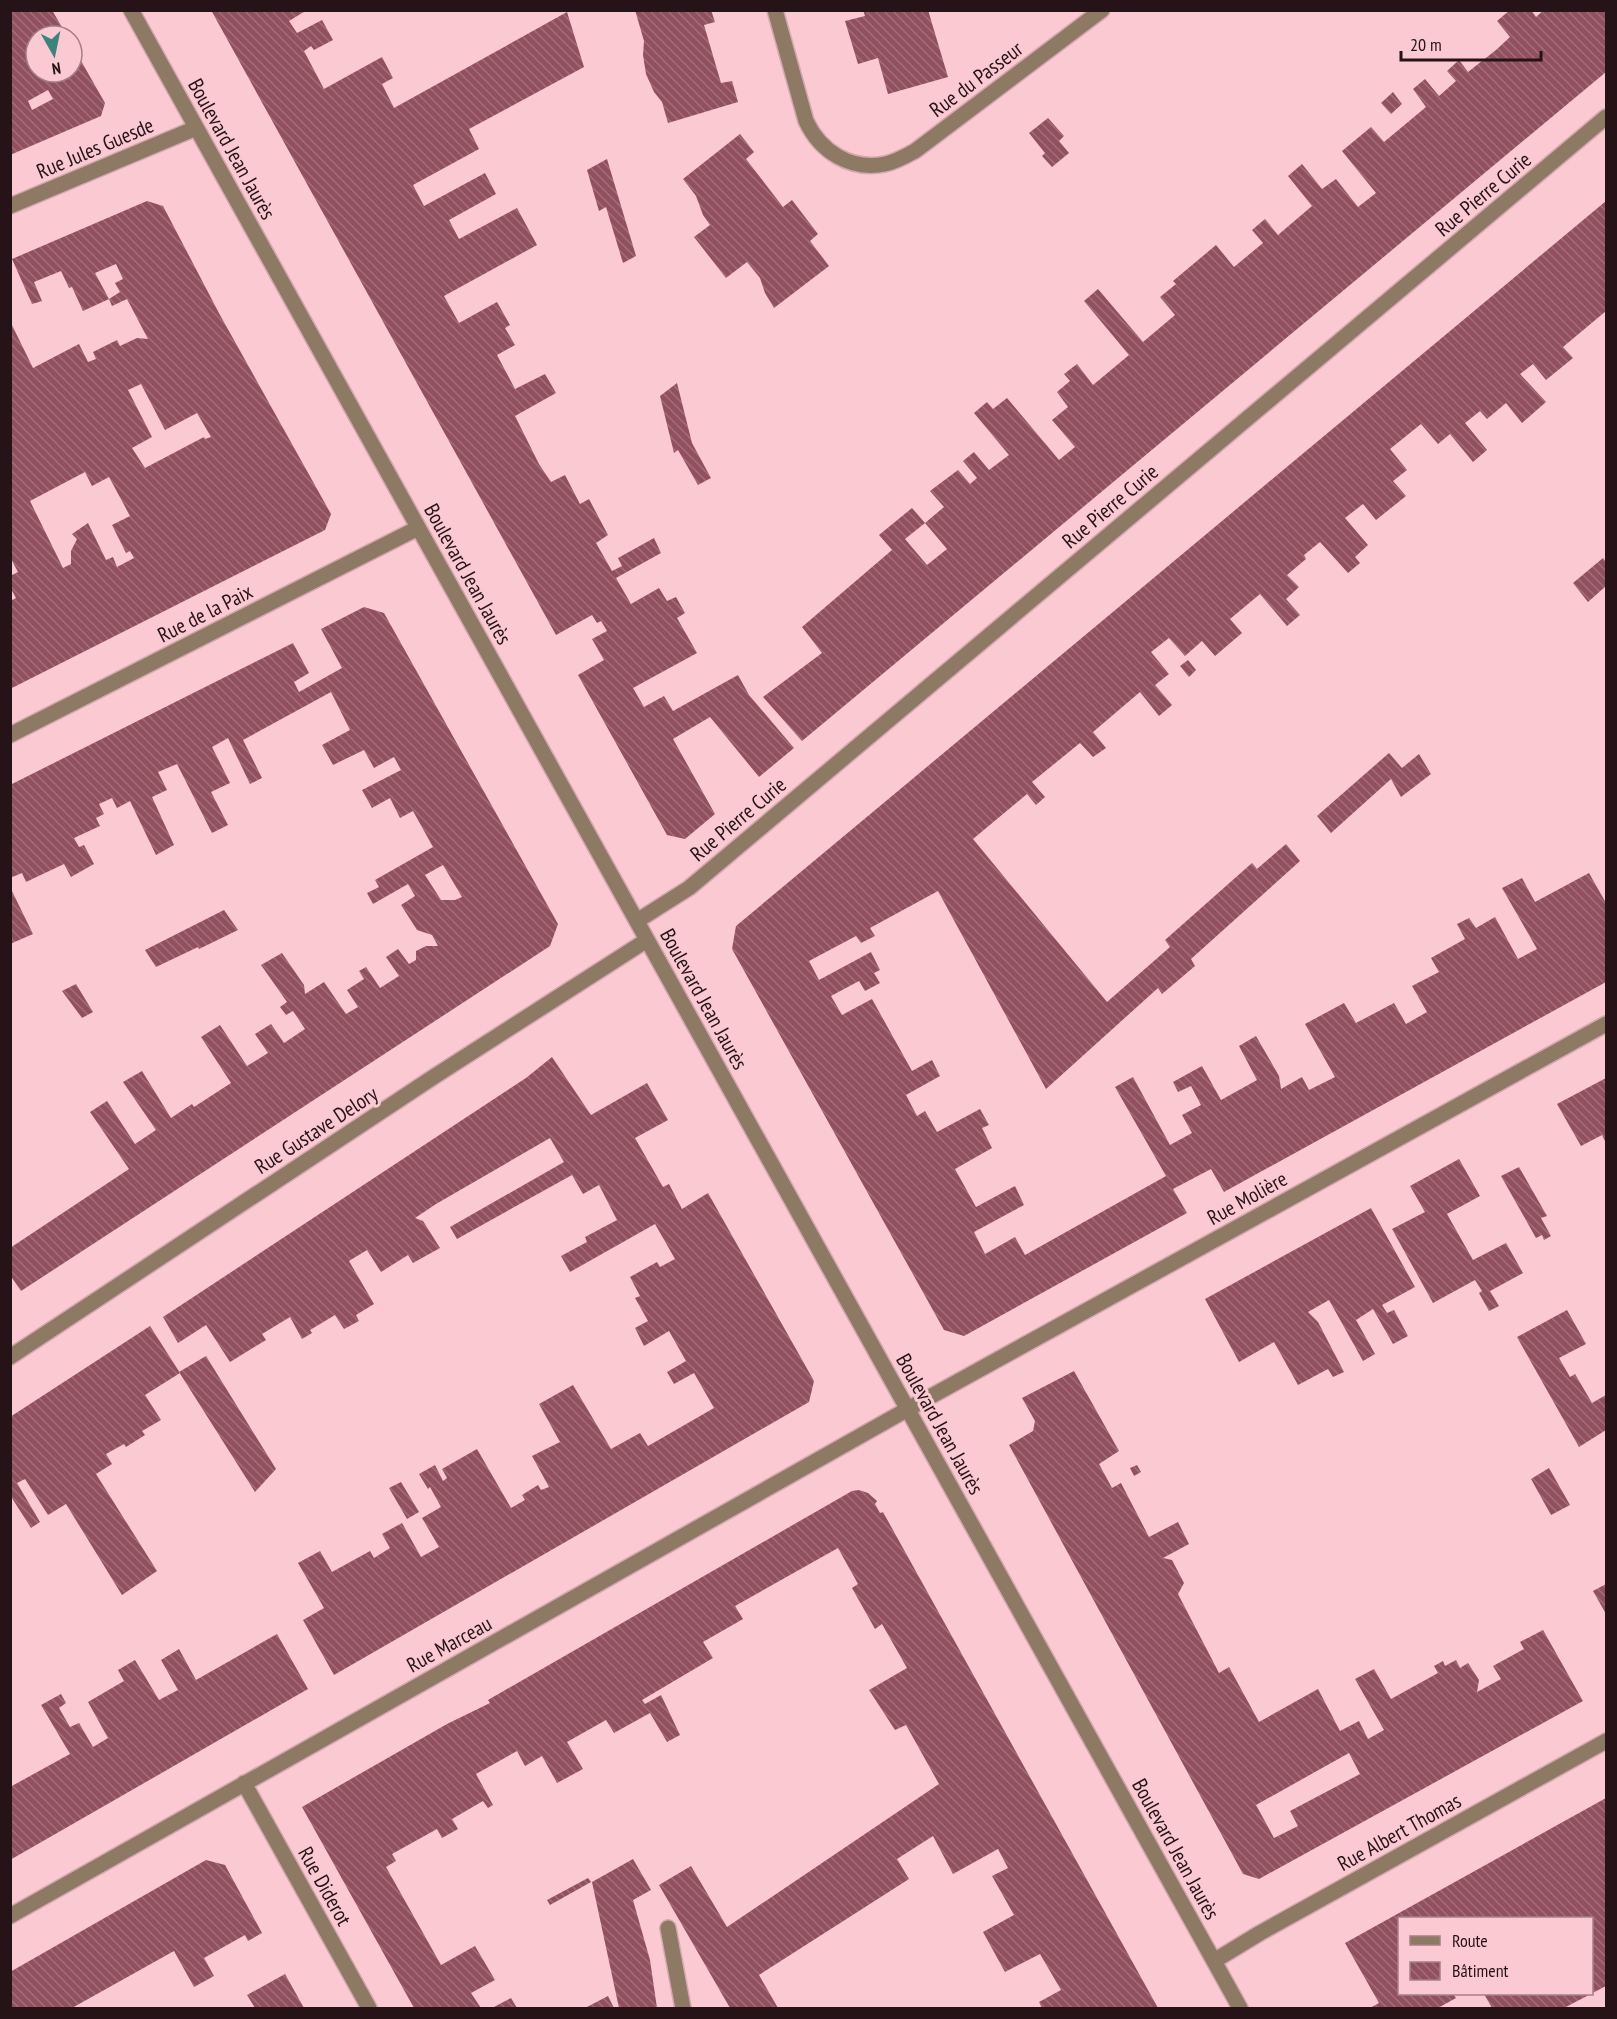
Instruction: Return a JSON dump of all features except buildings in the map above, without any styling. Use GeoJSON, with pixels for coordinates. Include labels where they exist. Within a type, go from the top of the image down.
{"type":"FeatureCollection","features":[{"type":"Feature","properties":{"kind":"street","name":"Boulevard Jean Jaurès"},"geometry":{"type":"LineString","coordinates":[[131,10],[1240,2008]]}},
{"type":"Feature","properties":{"kind":"street","name":"Rue du Passeur"},"geometry":{"type":"LineString","coordinates":[[775,10],[806,121],[812,134],[835,156],[868,165],[885,164],[915,151],[1102,10]]}},
{"type":"Feature","properties":{"kind":"street","name":"Rue Pierre Curie"},"geometry":{"type":"LineString","coordinates":[[637,921],[689,888],[1606,117]]}},
{"type":"Feature","properties":{"kind":"street","name":"Rue Jules Guesde"},"geometry":{"type":"LineString","coordinates":[[10,206],[196,128]]}},
{"type":"Feature","properties":{"kind":"street","name":"Rue de la Paix"},"geometry":{"type":"LineString","coordinates":[[10,735],[418,528]]}},
{"type":"Feature","properties":{"kind":"street","name":"Rue Gustave Delory"},"geometry":{"type":"LineString","coordinates":[[10,1357],[435,1076],[647,940]]}},
{"type":"Feature","properties":{"kind":"street","name":"Rue Molière"},"geometry":{"type":"LineString","coordinates":[[908,1409],[1606,1024]]}},
{"type":"Feature","properties":{"kind":"street","name":"Rue Marceau"},"geometry":{"type":"LineString","coordinates":[[10,1916],[908,1409]]}},
{"type":"Feature","properties":{"kind":"street","name":"Rue Albert Thomas"},"geometry":{"type":"LineString","coordinates":[[1214,1960],[1606,1741]]}},
{"type":"Feature","properties":{"kind":"street","name":"Rue Diderot"},"geometry":{"type":"LineString","coordinates":[[244,1783],[369,2008]]}},
{"type":"Feature","properties":{"kind":"street"},"geometry":{"type":"LineString","coordinates":[[668,1928],[683,2008]]}}]}
